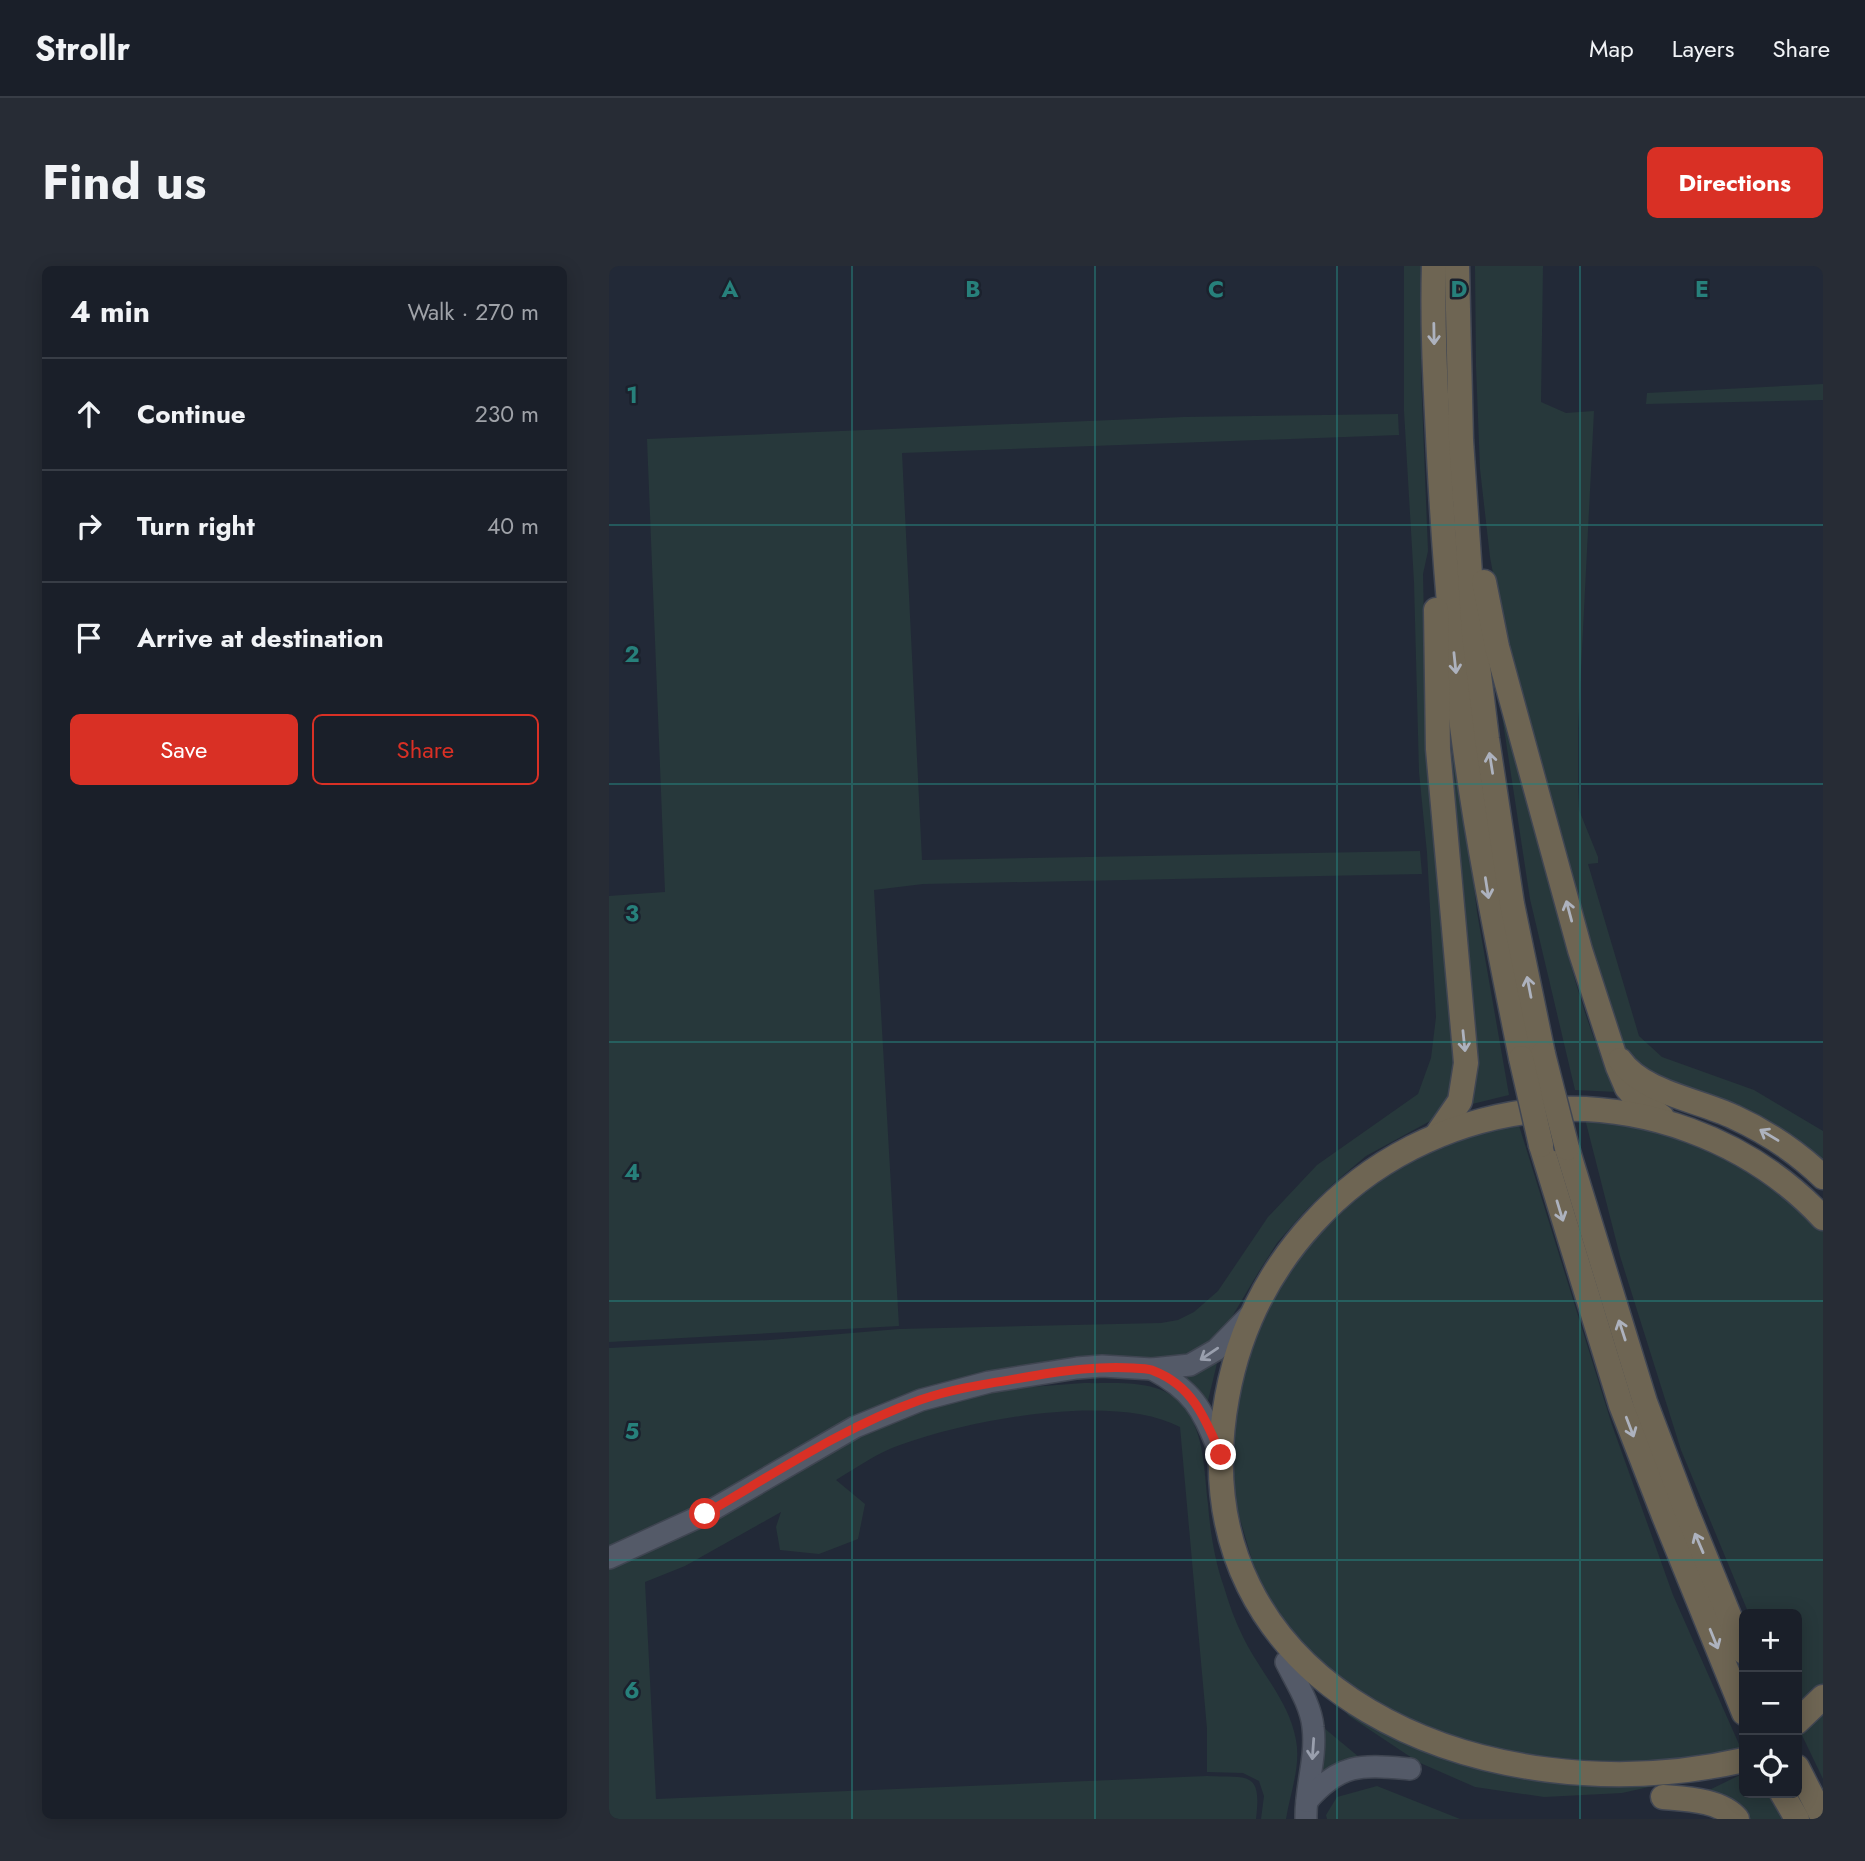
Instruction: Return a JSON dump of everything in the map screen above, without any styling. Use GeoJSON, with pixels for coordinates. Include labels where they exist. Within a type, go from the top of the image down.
{"type":"FeatureCollection","features":[{"type":"Feature","properties":{"kind":"highway"},"geometry":{"type":"LineString","coordinates":[[1434,266],[1435,371],[1444,546],[1464,742],[1491,909],[1532,1056],[1567,1148],[1645,1402],[1739,1640]]}},
{"type":"Feature","properties":{"kind":"highway"},"geometry":{"type":"LineString","coordinates":[[1457,266],[1461,440],[1474,634],[1532,1056],[1541,1145],[1621,1405],[1739,1701]]}},
{"type":"Feature","properties":{"kind":"highway"},"geometry":{"type":"LineString","coordinates":[[1461,440],[1473,474],[1481,558],[1497,647],[1580,950],[1627,1088],[1672,1124]]}},
{"type":"Feature","properties":{"kind":"highway"},"geometry":{"type":"LineString","coordinates":[[1436,1136],[1460,1101],[1467,1063],[1438,749],[1436,592],[1444,546]]}},
{"type":"Feature","properties":{"kind":"highway"},"geometry":{"type":"LineString","coordinates":[[1611,1046],[1623,1065],[1635,1076],[1660,1089],[1712,1107],[1755,1127],[1780,1142],[1823,1177]]}},
{"type":"Feature","properties":{"kind":"highway"},"geometry":{"type":"LineString","coordinates":[[1338,1720],[1286,1662],[1255,1610],[1234,1553],[1223,1494],[1221,1455],[1229,1383],[1253,1313],[1284,1258],[1320,1215],[1363,1177],[1410,1147],[1436,1136],[1490,1118],[1545,1110],[1601,1110],[1672,1124],[1718,1142],[1761,1166],[1823,1218]]}},
{"type":"Feature","properties":{"kind":"highway"},"geometry":{"type":"LineString","coordinates":[[1802,1717],[1823,1697]]}},
{"type":"Feature","properties":{"kind":"highway"},"geometry":{"type":"LineString","coordinates":[[1369,1744],[1419,1773]]}},
{"type":"Feature","properties":{"kind":"highway"},"geometry":{"type":"LineString","coordinates":[[1737,1819],[1726,1810],[1708,1804],[1649,1798],[1700,1782],[1739,1762]]}},
{"type":"Feature","properties":{"kind":"highway"},"geometry":{"type":"LineString","coordinates":[[1802,1791],[1823,1818]]}},
{"type":"Feature","properties":{"kind":"highway"},"geometry":{"type":"LineString","coordinates":[[1795,1798],[1797,1819]]}},
{"type":"Feature","properties":{"kind":"main road"},"geometry":{"type":"LineString","coordinates":[[609,1558],[705,1514],[855,1427],[921,1400],[989,1382],[1077,1368],[1102,1366],[1152,1369],[1190,1365],[1216,1350],[1253,1313]]}},
{"type":"Feature","properties":{"kind":"main road"},"geometry":{"type":"LineString","coordinates":[[1152,1369],[1180,1386],[1198,1404],[1221,1455]]}},
{"type":"Feature","properties":{"kind":"main road"},"geometry":{"type":"LineString","coordinates":[[1286,1662],[1314,1727],[1307,1810]]}},
{"type":"Feature","properties":{"kind":"main road"},"geometry":{"type":"LineString","coordinates":[[1307,1810],[1322,1784],[1338,1774],[1361,1766],[1419,1773]]}},
{"type":"Feature","properties":{"kind":"shaded area"},"geometry":{"type":"Polygon","coordinates":[[[1404,266],[1422,266],[1421,374],[1428,551],[1423,574],[1425,669],[1456,1062],[1455,1089],[1432,1120],[1366,1156],[1305,1211],[1277,1243],[1217,1342],[1202,1355],[988,1374],[609,1551],[609,1348],[770,1340],[899,1329],[1161,1323],[1178,1320],[1194,1312],[1218,1291],[1268,1217],[1317,1165],[1418,1094],[1431,1058],[1436,1017],[1427,853],[1419,772],[1414,582],[1404,411],[1404,266]]]}},
{"type":"Feature","properties":{"kind":"shaded area"},"geometry":{"type":"Polygon","coordinates":[[[1475,266],[1543,266],[1541,402],[1566,413],[1594,411],[1578,729],[1579,810],[1598,857],[1598,863],[1588,864],[1639,1036],[1662,1057],[1754,1090],[1823,1131],[1823,1169],[1661,1083],[1633,1060],[1608,1020],[1507,649],[1490,557],[1480,469],[1475,266]]]}},
{"type":"Feature","properties":{"kind":"shaded area"},"geometry":{"type":"Polygon","coordinates":[[[1823,384],[1823,400],[1646,404],[1647,393],[1823,384]]]}},
{"type":"Feature","properties":{"kind":"shaded area"},"geometry":{"type":"Polygon","coordinates":[[[1398,414],[1399,435],[902,453],[922,860],[1420,851],[1422,874],[923,884],[874,890],[899,1326],[609,1342],[609,896],[665,892],[647,439],[1184,417],[1398,414]]]}},
{"type":"Feature","properties":{"kind":"shaded area"},"geometry":{"type":"Polygon","coordinates":[[[1496,676],[1574,977],[1593,1036],[1617,1092],[1575,1090],[1530,899],[1496,676]]]}},
{"type":"Feature","properties":{"kind":"shaded area"},"geometry":{"type":"Polygon","coordinates":[[[1458,744],[1477,912],[1509,1095],[1464,1106],[1446,746],[1458,744]]]}},
{"type":"Feature","properties":{"kind":"shaded area"},"geometry":{"type":"Polygon","coordinates":[[[1584,1115],[1669,1133],[1740,1163],[1823,1229],[1823,1685],[1802,1706],[1802,1609],[1747,1609],[1681,1450],[1620,1256],[1584,1115]]]}},
{"type":"Feature","properties":{"kind":"shaded area"},"geometry":{"type":"Polygon","coordinates":[[[1517,1119],[1612,1425],[1673,1595],[1739,1744],[1739,1752],[1658,1785],[1622,1793],[1544,1797],[1475,1787],[1418,1762],[1349,1716],[1317,1682],[1266,1608],[1233,1495],[1233,1417],[1258,1322],[1319,1225],[1412,1156],[1517,1119]]]}},
{"type":"Feature","properties":{"kind":"shaded area"},"geometry":{"type":"Polygon","coordinates":[[[1218,1359],[1207,1405],[1181,1375],[1218,1359]]]}},
{"type":"Feature","properties":{"kind":"shaded area"},"geometry":{"type":"Polygon","coordinates":[[[1084,1383],[1124,1383],[1152,1387],[1175,1398],[1191,1418],[1200,1441],[1213,1546],[1228,1600],[1243,1637],[1287,1712],[1296,1740],[1296,1770],[1286,1819],[1261,1819],[1264,1796],[1259,1781],[1243,1773],[1207,1772],[1207,1729],[1180,1427],[1151,1416],[1116,1411],[1077,1411],[1037,1414],[957,1428],[892,1448],[871,1459],[836,1480],[865,1504],[858,1539],[819,1554],[780,1550],[776,1527],[781,1512],[685,1566],[645,1582],[656,1799],[1207,1776],[1242,1778],[1254,1784],[1257,1792],[1256,1819],[609,1819],[609,1568],[856,1435],[924,1407],[991,1390],[1084,1383]]]}},
{"type":"Feature","properties":{"kind":"shaded area"},"geometry":{"type":"Polygon","coordinates":[[[1823,1707],[1823,1779],[1802,1735],[1802,1726],[1823,1707]]]}},
{"type":"Feature","properties":{"kind":"shaded area"},"geometry":{"type":"Polygon","coordinates":[[[1324,1728],[1359,1757],[1358,1761],[1318,1781],[1321,1731],[1324,1728]]]}},
{"type":"Feature","properties":{"kind":"shaded area"},"geometry":{"type":"Polygon","coordinates":[[[1739,1775],[1739,1798],[1772,1798],[1783,1819],[1746,1819],[1701,1794],[1739,1775]]]}},
{"type":"Feature","properties":{"kind":"shaded area"},"geometry":{"type":"Polygon","coordinates":[[[1377,1786],[1460,1819],[1327,1819],[1326,1815],[1337,1797],[1377,1786]]]}},
{"type":"Feature","properties":{"kind":"route"},"geometry":{"type":"LineString","coordinates":[[705,1514],[855,1427],[921,1400],[989,1382],[1077,1368],[1102,1366],[1152,1369],[1170,1379],[1198,1404],[1221,1455]]}}]}
